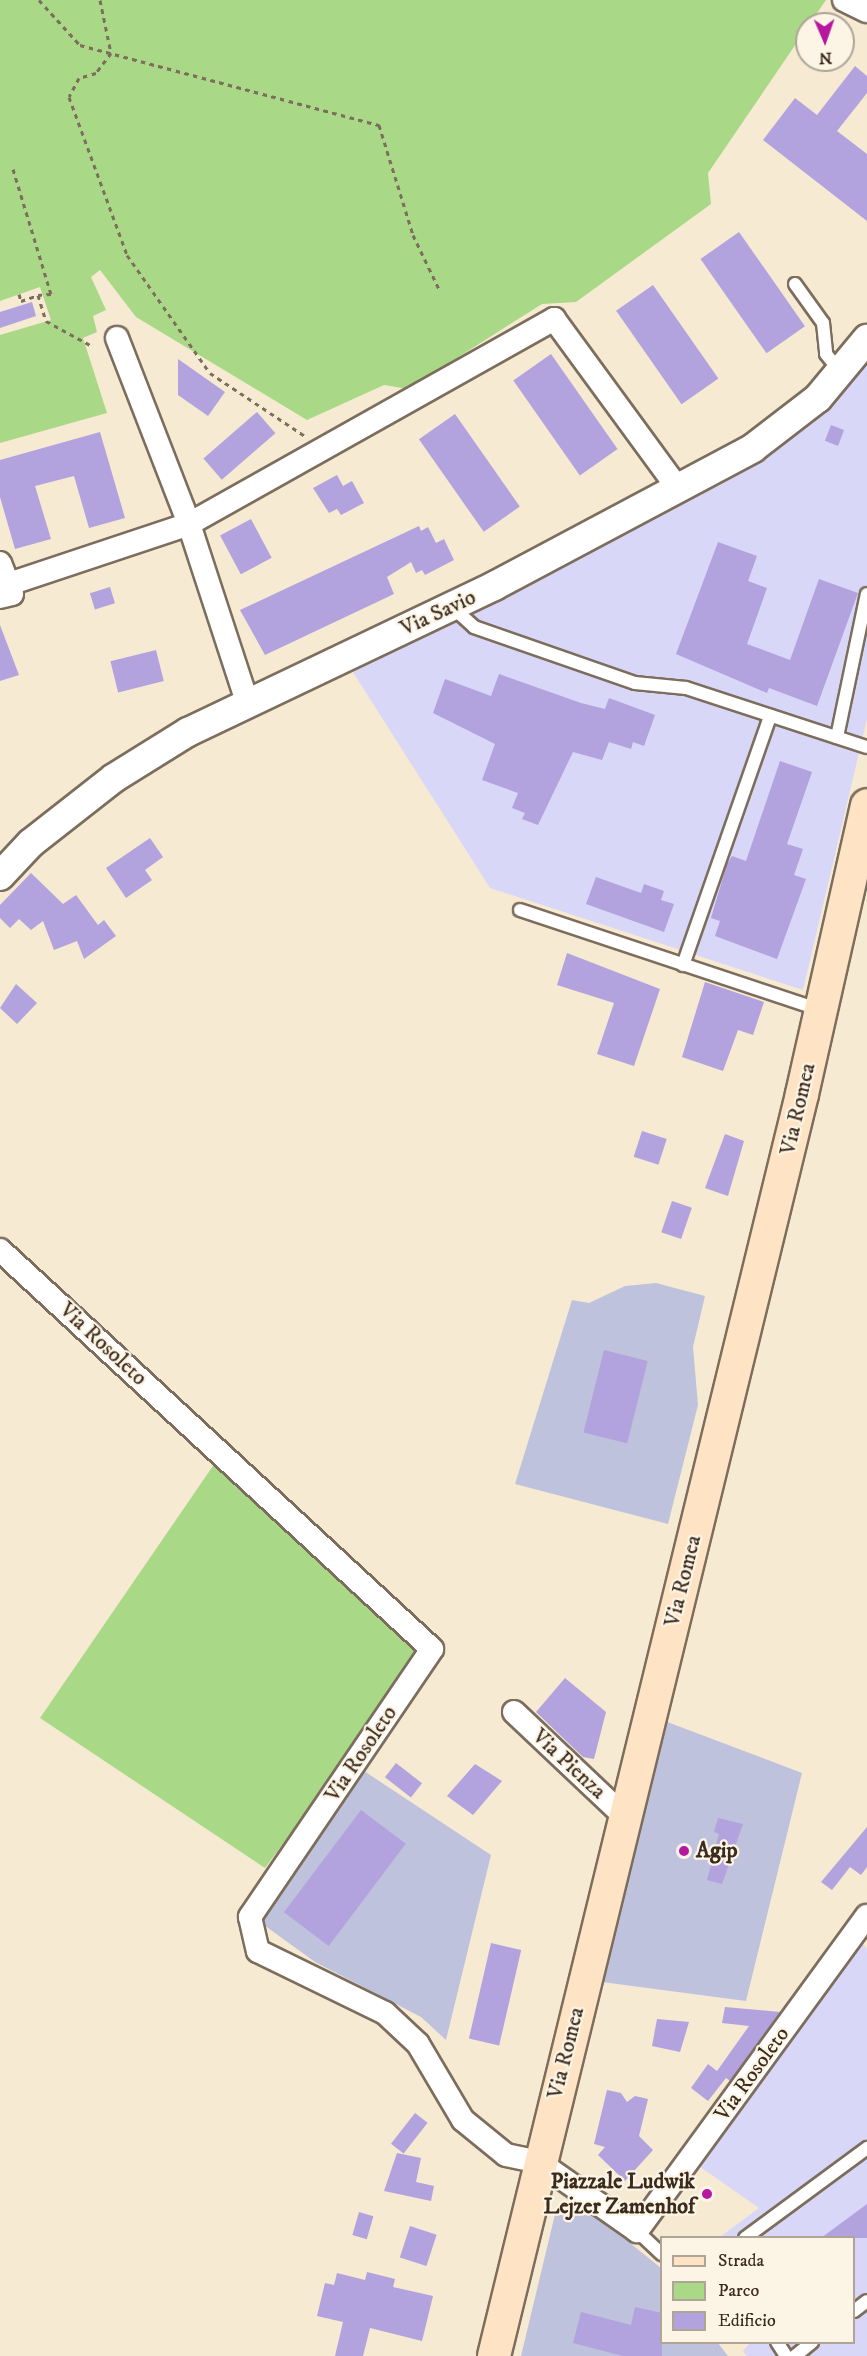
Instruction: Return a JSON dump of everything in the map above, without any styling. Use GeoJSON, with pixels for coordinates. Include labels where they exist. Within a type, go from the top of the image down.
{"type":"FeatureCollection","features":[{"type":"Feature","properties":{"kind":"main road","name":"Via Romea"},"geometry":{"type":"LineString","coordinates":[[494,2356],[539,2162],[821,1011],[867,805]]}},
{"type":"Feature","properties":{"kind":"street"},"geometry":{"type":"LineString","coordinates":[[843,1],[867,11]]}},
{"type":"Feature","properties":{"kind":"street"},"geometry":{"type":"LineString","coordinates":[[0,563],[5,591],[189,524],[554,319],[679,490]]}},
{"type":"Feature","properties":{"kind":"street"},"geometry":{"type":"LineString","coordinates":[[117,338],[189,524],[247,700]]}},
{"type":"Feature","properties":{"kind":"street","name":"Via Savio"},"geometry":{"type":"LineString","coordinates":[[0,876],[31,843],[114,778],[247,700],[451,606],[679,490],[753,448],[818,398],[867,339]]}},
{"type":"Feature","properties":{"kind":"street","name":"Via Rosoleto"},"geometry":{"type":"LineString","coordinates":[[0,1250],[432,1649],[250,1917],[258,1951],[384,2013],[418,2044],[463,2120],[506,2155],[539,2162],[637,2231],[867,1916]]}},
{"type":"Feature","properties":{"kind":"street","name":"Via Pienza"},"geometry":{"type":"LineString","coordinates":[[514,1712],[625,1816]]}},
{"type":"Feature","properties":{"kind":"lane"},"geometry":{"type":"LineString","coordinates":[[795,284],[824,323],[826,354],[840,371]]}},
{"type":"Feature","properties":{"kind":"lane"},"geometry":{"type":"LineString","coordinates":[[837,737],[867,594]]}},
{"type":"Feature","properties":{"kind":"lane"},"geometry":{"type":"LineString","coordinates":[[451,606],[474,627],[636,683],[686,688],[867,747]]}},
{"type":"Feature","properties":{"kind":"lane"},"geometry":{"type":"LineString","coordinates":[[683,965],[771,716]]}},
{"type":"Feature","properties":{"kind":"lane"},"geometry":{"type":"LineString","coordinates":[[520,910],[821,1011]]}},
{"type":"Feature","properties":{"kind":"lane"},"geometry":{"type":"LineString","coordinates":[[748,2236],[867,2148]]}},
{"type":"Feature","properties":{"kind":"lane","name":"Via Rosoleto"},"geometry":{"type":"LineString","coordinates":[[637,2231],[660,2252]]}},
{"type":"Feature","properties":{"kind":"lane"},"geometry":{"type":"LineString","coordinates":[[855,2310],[867,2301]]}},
{"type":"Feature","properties":{"kind":"lane"},"geometry":{"type":"LineString","coordinates":[[795,2356],[811,2344]]}},
{"type":"Feature","properties":{"kind":"path"},"geometry":{"type":"LineString","coordinates":[[39,0],[80,45],[379,125],[413,235],[439,289]]}},
{"type":"Feature","properties":{"kind":"path"},"geometry":{"type":"LineString","coordinates":[[100,0],[111,53],[96,73],[79,78],[69,97],[127,255],[210,373],[324,448]]}},
{"type":"Feature","properties":{"kind":"path"},"geometry":{"type":"LineString","coordinates":[[13,169],[51,294],[38,295],[21,301],[19,294]]}},
{"type":"Feature","properties":{"kind":"path"},"geometry":{"type":"LineString","coordinates":[[38,295],[46,321],[90,345]]}},
{"type":"Feature","properties":{"kind":"shaded area"},"geometry":{"type":"Polygon","coordinates":[[[867,355],[867,719],[803,990],[490,888],[351,669],[760,461],[824,411],[867,355]]]}},
{"type":"Feature","properties":{"kind":"shaded area"},"geometry":{"type":"Polygon","coordinates":[[[656,1283],[705,1296],[693,1347],[698,1405],[668,1524],[515,1484],[572,1300],[589,1303],[625,1286],[656,1283]]]}},
{"type":"Feature","properties":{"kind":"shaded area"},"geometry":{"type":"Polygon","coordinates":[[[662,1720],[802,1773],[746,2001],[602,1982],[662,1720]]]}},
{"type":"Feature","properties":{"kind":"shaded area"},"geometry":{"type":"Polygon","coordinates":[[[361,1769],[491,1855],[446,2040],[421,2017],[315,1962],[257,1920],[361,1769]]]}},
{"type":"Feature","properties":{"kind":"shaded area"},"geometry":{"type":"Polygon","coordinates":[[[858,1938],[867,1949],[867,2356],[747,2356],[743,2351],[749,2344],[855,2344],[855,2236],[721,2236],[759,2208],[696,2164],[858,1938]]]}},
{"type":"Feature","properties":{"kind":"shaded area"},"geometry":{"type":"Polygon","coordinates":[[[578,2201],[660,2267],[660,2344],[719,2344],[728,2356],[521,2356],[557,2206],[578,2201]]]}},
{"type":"Feature","properties":{"kind":"green space"},"geometry":{"type":"Polygon","coordinates":[[[0,0],[826,0],[818,12],[795,12],[795,45],[708,173],[711,204],[576,302],[542,304],[408,389],[384,385],[307,420],[136,317],[100,270],[91,277],[106,310],[93,316],[97,332],[83,338],[107,413],[0,443],[0,335],[51,320],[40,287],[0,301],[0,0]]]}},
{"type":"Feature","properties":{"kind":"green space"},"geometry":{"type":"Polygon","coordinates":[[[215,1463],[415,1642],[416,1665],[265,1868],[40,1718],[215,1463]]]}},
{"type":"Feature","properties":{"kind":"building"},"geometry":{"type":"Polygon","coordinates":[[[855,66],[867,76],[867,93],[837,131],[867,154],[867,221],[763,140],[795,98],[817,115],[850,72],[855,72],[855,66]]]}},
{"type":"Feature","properties":{"kind":"building"},"geometry":{"type":"Polygon","coordinates":[[[739,232],[805,326],[766,353],[700,259],[739,232]]]}},
{"type":"Feature","properties":{"kind":"building"},"geometry":{"type":"Polygon","coordinates":[[[653,285],[718,378],[682,404],[616,311],[653,285]]]}},
{"type":"Feature","properties":{"kind":"building"},"geometry":{"type":"Polygon","coordinates":[[[32,302],[36,316],[0,328],[0,312],[32,302]]]}},
{"type":"Feature","properties":{"kind":"building"},"geometry":{"type":"Polygon","coordinates":[[[551,354],[618,449],[580,475],[513,380],[551,354]]]}},
{"type":"Feature","properties":{"kind":"building"},"geometry":{"type":"Polygon","coordinates":[[[178,359],[225,392],[208,416],[178,395],[178,359]]]}},
{"type":"Feature","properties":{"kind":"building"},"geometry":{"type":"Polygon","coordinates":[[[257,412],[275,433],[222,480],[203,459],[257,412]]]}},
{"type":"Feature","properties":{"kind":"building"},"geometry":{"type":"Polygon","coordinates":[[[455,414],[520,507],[484,532],[419,439],[455,414]]]}},
{"type":"Feature","properties":{"kind":"building"},"geometry":{"type":"Polygon","coordinates":[[[831,425],[844,430],[838,446],[825,441],[831,425]]]}},
{"type":"Feature","properties":{"kind":"building"},"geometry":{"type":"Polygon","coordinates":[[[100,432],[125,518],[89,528],[74,476],[35,486],[51,539],[15,549],[0,497],[0,460],[100,432]]]}},
{"type":"Feature","properties":{"kind":"building"},"geometry":{"type":"Polygon","coordinates":[[[337,475],[343,486],[352,481],[364,503],[341,515],[337,509],[329,513],[313,488],[337,475]]]}},
{"type":"Feature","properties":{"kind":"building"},"geometry":{"type":"Polygon","coordinates":[[[251,519],[272,558],[241,574],[220,535],[251,519]]]}},
{"type":"Feature","properties":{"kind":"building"},"geometry":{"type":"Polygon","coordinates":[[[419,526],[421,531],[428,527],[436,543],[444,539],[454,560],[425,575],[422,570],[416,573],[411,562],[387,577],[394,594],[265,655],[240,610],[419,526]]]}},
{"type":"Feature","properties":{"kind":"building"},"geometry":{"type":"Polygon","coordinates":[[[718,542],[757,556],[748,581],[767,588],[747,644],[790,660],[819,579],[858,593],[817,706],[769,688],[767,693],[676,654],[718,542]]]}},
{"type":"Feature","properties":{"kind":"building"},"geometry":{"type":"Polygon","coordinates":[[[110,587],[115,603],[95,609],[90,593],[110,587]]]}},
{"type":"Feature","properties":{"kind":"building"},"geometry":{"type":"Polygon","coordinates":[[[0,625],[19,675],[0,681],[0,625]]]}},
{"type":"Feature","properties":{"kind":"building"},"geometry":{"type":"Polygon","coordinates":[[[156,650],[164,681],[118,692],[110,661],[156,650]]]}},
{"type":"Feature","properties":{"kind":"building"},"geometry":{"type":"Polygon","coordinates":[[[499,674],[581,703],[605,709],[609,698],[655,715],[644,746],[633,742],[631,749],[609,742],[602,760],[573,752],[538,825],[522,819],[525,813],[512,808],[518,793],[482,780],[495,744],[433,713],[445,679],[491,696],[499,674]]]}},
{"type":"Feature","properties":{"kind":"building"},"geometry":{"type":"Polygon","coordinates":[[[780,761],[812,772],[787,844],[803,849],[794,875],[806,879],[777,959],[715,936],[720,921],[711,918],[727,864],[732,856],[746,861],[780,761]]]}},
{"type":"Feature","properties":{"kind":"building"},"geometry":{"type":"Polygon","coordinates":[[[150,838],[163,857],[145,870],[152,880],[126,898],[106,868],[150,838]]]}},
{"type":"Feature","properties":{"kind":"building"},"geometry":{"type":"Polygon","coordinates":[[[31,873],[63,904],[76,895],[98,925],[104,920],[116,936],[84,959],[77,941],[54,950],[43,921],[31,930],[19,919],[10,928],[0,918],[0,905],[31,873]]]}},
{"type":"Feature","properties":{"kind":"building"},"geometry":{"type":"Polygon","coordinates":[[[596,877],[641,893],[644,884],[664,891],[661,900],[674,904],[664,932],[586,904],[596,877]]]}},
{"type":"Feature","properties":{"kind":"building"},"geometry":{"type":"Polygon","coordinates":[[[567,953],[660,989],[634,1066],[597,1054],[614,1003],[557,985],[567,953]]]}},
{"type":"Feature","properties":{"kind":"building"},"geometry":{"type":"Polygon","coordinates":[[[705,982],[764,1002],[753,1035],[738,1030],[723,1071],[682,1057],[705,982]]]}},
{"type":"Feature","properties":{"kind":"building"},"geometry":{"type":"Polygon","coordinates":[[[16,984],[37,1003],[17,1024],[0,1008],[16,984]]]}},
{"type":"Feature","properties":{"kind":"building"},"geometry":{"type":"Polygon","coordinates":[[[642,1131],[667,1139],[658,1165],[634,1157],[642,1131]]]}},
{"type":"Feature","properties":{"kind":"building"},"geometry":{"type":"Polygon","coordinates":[[[725,1134],[744,1141],[728,1196],[705,1188],[725,1134]]]}},
{"type":"Feature","properties":{"kind":"building"},"geometry":{"type":"Polygon","coordinates":[[[672,1201],[692,1208],[681,1239],[661,1232],[672,1201]]]}},
{"type":"Feature","properties":{"kind":"building"},"geometry":{"type":"Polygon","coordinates":[[[604,1350],[648,1361],[627,1443],[583,1432],[604,1350]]]}},
{"type":"Feature","properties":{"kind":"building"},"geometry":{"type":"Polygon","coordinates":[[[565,1678],[606,1712],[594,1759],[583,1757],[536,1712],[565,1678]]]}},
{"type":"Feature","properties":{"kind":"building"},"geometry":{"type":"Polygon","coordinates":[[[396,1763],[422,1783],[411,1798],[385,1777],[396,1763]]]}},
{"type":"Feature","properties":{"kind":"building"},"geometry":{"type":"Polygon","coordinates":[[[475,1764],[502,1781],[473,1815],[447,1796],[475,1764]]]}},
{"type":"Feature","properties":{"kind":"building"},"geometry":{"type":"Polygon","coordinates":[[[361,1810],[406,1844],[329,1946],[284,1912],[361,1810]]]}},
{"type":"Feature","properties":{"kind":"building"},"geometry":{"type":"Polygon","coordinates":[[[718,1818],[743,1824],[722,1884],[707,1880],[719,1834],[714,1832],[718,1818]]]}},
{"type":"Feature","properties":{"kind":"building"},"geometry":{"type":"Polygon","coordinates":[[[867,1827],[867,1867],[861,1875],[850,1867],[832,1890],[821,1882],[867,1827]]]}},
{"type":"Feature","properties":{"kind":"building"},"geometry":{"type":"Polygon","coordinates":[[[491,1943],[521,1950],[499,2045],[469,2038],[491,1943]]]}},
{"type":"Feature","properties":{"kind":"building"},"geometry":{"type":"Polygon","coordinates":[[[725,2007],[780,2012],[730,2081],[721,2074],[726,2078],[708,2101],[691,2088],[708,2064],[717,2071],[749,2026],[722,2023],[725,2007]]]}},
{"type":"Feature","properties":{"kind":"building"},"geometry":{"type":"Polygon","coordinates":[[[657,2019],[689,2022],[680,2052],[652,2046],[657,2019]]]}},
{"type":"Feature","properties":{"kind":"building"},"geometry":{"type":"Polygon","coordinates":[[[607,2090],[621,2093],[627,2102],[635,2096],[648,2099],[639,2136],[653,2150],[625,2181],[598,2155],[605,2147],[594,2144],[607,2090]]]}},
{"type":"Feature","properties":{"kind":"building"},"geometry":{"type":"Polygon","coordinates":[[[415,2113],[428,2123],[404,2154],[391,2144],[415,2113]]]}},
{"type":"Feature","properties":{"kind":"building"},"geometry":{"type":"Polygon","coordinates":[[[397,2153],[421,2158],[416,2182],[434,2186],[431,2201],[384,2191],[397,2153]]]}},
{"type":"Feature","properties":{"kind":"building"},"geometry":{"type":"Polygon","coordinates":[[[867,2204],[867,2238],[824,2236],[867,2204]]]}},
{"type":"Feature","properties":{"kind":"building"},"geometry":{"type":"Polygon","coordinates":[[[359,2212],[373,2216],[367,2239],[352,2235],[359,2212]]]}},
{"type":"Feature","properties":{"kind":"building"},"geometry":{"type":"Polygon","coordinates":[[[410,2226],[437,2235],[426,2266],[400,2257],[410,2226]]]}},
{"type":"Feature","properties":{"kind":"building"},"geometry":{"type":"Polygon","coordinates":[[[367,2272],[395,2279],[393,2287],[433,2296],[422,2341],[370,2328],[363,2356],[335,2356],[343,2322],[317,2316],[325,2283],[334,2285],[337,2273],[365,2280],[367,2272]]]}},
{"type":"Feature","properties":{"kind":"building"},"geometry":{"type":"Polygon","coordinates":[[[635,2307],[660,2313],[662,2356],[623,2356],[573,2343],[581,2312],[631,2325],[635,2307]]]}},
{"type":"Feature","properties":{"kind":"place","name":"Agip"},"geometry":{"type":"Point","coordinates":[684,1851]}},
{"type":"Feature","properties":{"kind":"place","name":"Piazzale Ludwik Lejzer Zamenhof"},"geometry":{"type":"Point","coordinates":[707,2194]}}]}
